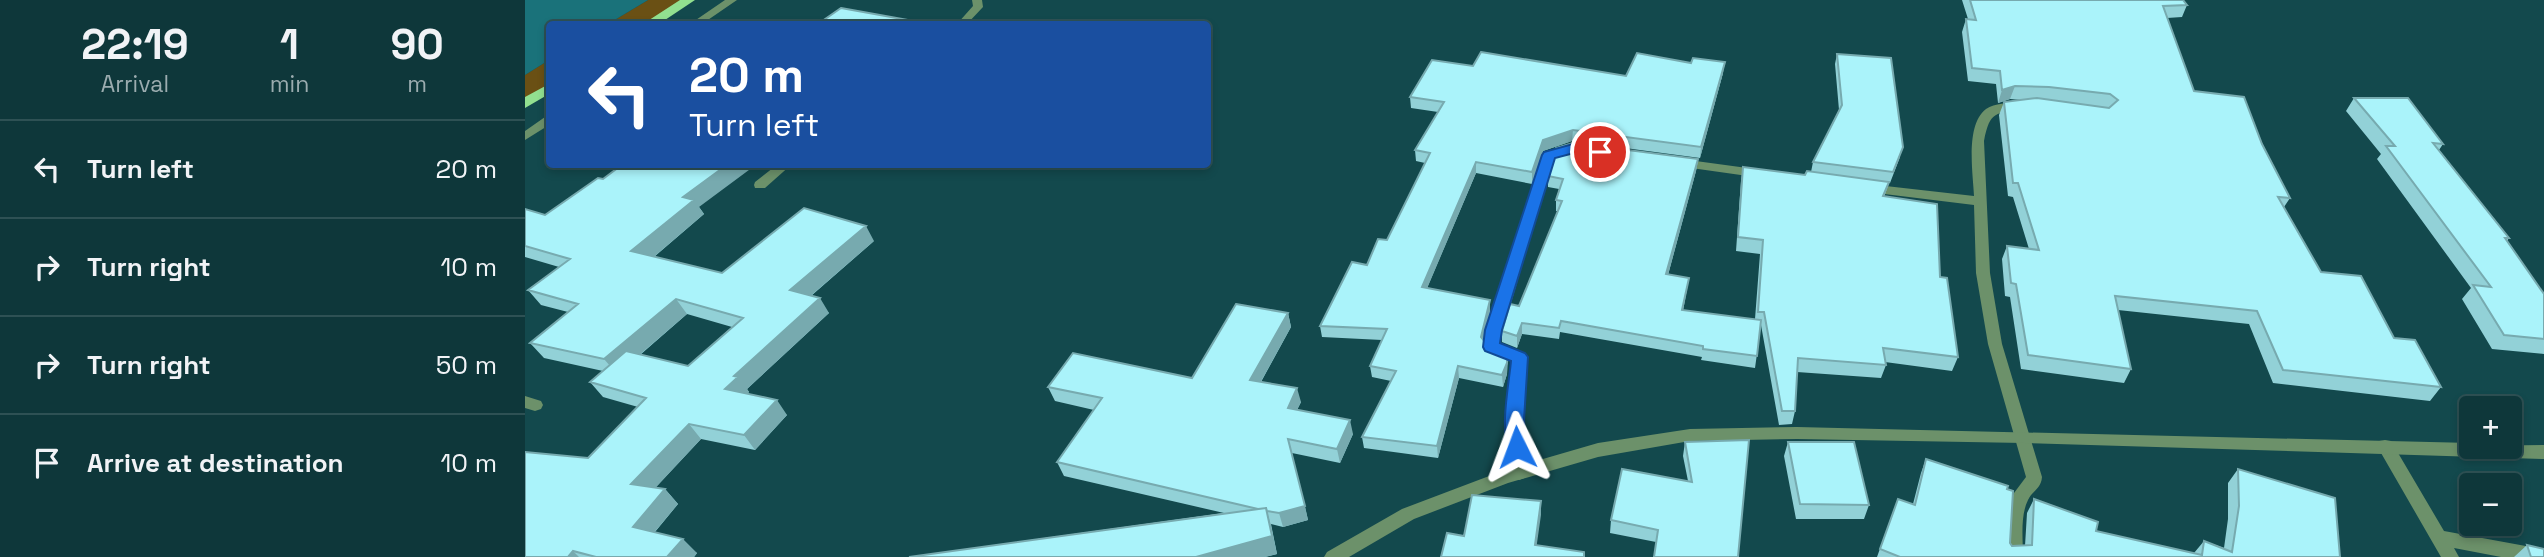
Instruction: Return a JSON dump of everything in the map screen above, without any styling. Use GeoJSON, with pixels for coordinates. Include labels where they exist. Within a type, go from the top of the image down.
{"type":"FeatureCollection","features":[{"type":"Feature","properties":{"kind":"main road"},"geometry":{"type":"LineString","coordinates":[[655,21],[689,0]]}},
{"type":"Feature","properties":{"kind":"main road"},"geometry":{"type":"LineString","coordinates":[[525,104],[546,90]]}},
{"type":"Feature","properties":{"kind":"street"},"geometry":{"type":"LineString","coordinates":[[700,21],[732,0]]}},
{"type":"Feature","properties":{"kind":"street"},"geometry":{"type":"LineString","coordinates":[[966,21],[978,6],[977,0]]}},
{"type":"Feature","properties":{"kind":"street"},"geometry":{"type":"LineString","coordinates":[[2014,557],[2016,503],[2026,488],[2033,484],[2034,477],[1995,344],[1983,273],[1977,141],[1981,123],[1987,113],[2000,106],[2037,107]]}},
{"type":"Feature","properties":{"kind":"street"},"geometry":{"type":"LineString","coordinates":[[525,136],[546,122]]}},
{"type":"Feature","properties":{"kind":"street"},"geometry":{"type":"LineString","coordinates":[[1519,473],[1515,420],[1519,357],[1491,347],[1493,330],[1549,155],[1573,148],[1587,150]]}},
{"type":"Feature","properties":{"kind":"street"},"geometry":{"type":"LineString","coordinates":[[1667,161],[1775,176]]}},
{"type":"Feature","properties":{"kind":"street"},"geometry":{"type":"LineString","coordinates":[[760,185],[781,168]]}},
{"type":"Feature","properties":{"kind":"street"},"geometry":{"type":"LineString","coordinates":[[1856,186],[1978,201]]}},
{"type":"Feature","properties":{"kind":"street"},"geometry":{"type":"LineString","coordinates":[[1333,557],[1408,514],[1519,473],[1598,450],[1690,435],[1797,433],[2024,437],[2544,452]]}},
{"type":"Feature","properties":{"kind":"street"},"geometry":{"type":"LineString","coordinates":[[2385,446],[2451,557]]}},
{"type":"Feature","properties":{"kind":"street"},"geometry":{"type":"LineString","coordinates":[[2439,538],[2542,557]]}},
{"type":"Feature","properties":{"kind":"shaded area"},"geometry":{"type":"Polygon","coordinates":[[[648,0],[692,0],[658,21],[613,21],[648,0]]]}},
{"type":"Feature","properties":{"kind":"shaded area"},"geometry":{"type":"Polygon","coordinates":[[[546,62],[546,93],[525,106],[525,75],[546,62]]]}},
{"type":"Feature","properties":{"kind":"water"},"geometry":{"type":"Polygon","coordinates":[[[525,0],[648,0],[613,21],[546,21],[546,62],[525,75],[525,0]]]}},
{"type":"Feature","properties":{"kind":"building"},"geometry":{"type":"Polygon","coordinates":[[[1970,0],[2183,0],[2187,5],[2163,6],[2194,91],[2244,97],[2262,144],[2290,198],[2278,197],[2321,272],[2361,276],[2394,338],[2415,340],[2441,387],[2283,370],[2257,311],[2115,296],[2131,369],[2028,355],[2016,284],[2011,283],[2007,246],[2039,250],[2018,183],[2013,183],[2004,102],[2037,98],[2109,108],[2118,100],[2110,94],[2049,87],[2015,86],[2002,90],[2000,71],[1972,68],[1966,19],[1976,20],[1970,0]]]}},
{"type":"Feature","properties":{"kind":"building"},"geometry":{"type":"Polygon","coordinates":[[[841,8],[913,21],[822,21],[841,8]]]}},
{"type":"Feature","properties":{"kind":"building"},"geometry":{"type":"Polygon","coordinates":[[[1481,52],[1626,76],[1637,53],[1691,63],[1693,58],[1725,62],[1701,147],[1573,130],[1543,140],[1532,172],[1476,162],[1422,287],[1490,300],[1481,337],[1485,342],[1508,350],[1507,363],[1502,375],[1458,366],[1437,446],[1362,437],[1396,371],[1370,366],[1387,329],[1320,326],[1352,262],[1367,265],[1378,239],[1387,240],[1430,153],[1415,150],[1444,102],[1410,97],[1432,60],[1473,66],[1481,52]]]}},
{"type":"Feature","properties":{"kind":"building"},"geometry":{"type":"Polygon","coordinates":[[[1837,54],[1891,58],[1903,147],[1893,172],[1813,162],[1842,105],[1837,54]]]}},
{"type":"Feature","properties":{"kind":"building"},"geometry":{"type":"Polygon","coordinates":[[[2354,98],[2408,98],[2443,144],[2433,143],[2509,238],[2505,238],[2544,294],[2544,339],[2504,335],[2473,285],[2491,287],[2386,146],[2395,146],[2354,98]]]}},
{"type":"Feature","properties":{"kind":"building"},"geometry":{"type":"Polygon","coordinates":[[[1573,143],[1698,159],[1666,274],[1689,278],[1682,310],[1761,320],[1757,356],[1703,349],[1703,346],[1561,321],[1559,328],[1522,323],[1517,336],[1502,331],[1510,304],[1519,306],[1562,201],[1556,200],[1563,179],[1548,176],[1556,148],[1573,143]]]}},
{"type":"Feature","properties":{"kind":"building"},"geometry":{"type":"Polygon","coordinates":[[[1743,167],[1805,175],[1807,171],[1889,182],[1883,196],[1937,204],[1940,277],[1947,278],[1958,357],[1883,348],[1886,365],[1798,358],[1795,411],[1782,411],[1764,312],[1758,312],[1763,240],[1738,237],[1743,167]]]}},
{"type":"Feature","properties":{"kind":"building"},"geometry":{"type":"Polygon","coordinates":[[[618,168],[723,168],[683,197],[694,200],[631,251],[722,273],[804,208],[866,226],[790,290],[820,298],[734,376],[738,377],[725,389],[777,400],[744,435],[689,424],[631,484],[665,489],[633,527],[683,539],[667,557],[596,557],[573,551],[568,557],[525,557],[525,452],[588,458],[646,398],[590,382],[626,351],[688,366],[743,318],[676,299],[604,359],[530,343],[578,304],[528,290],[570,259],[525,246],[525,209],[545,215],[598,178],[603,179],[618,168]]]}},
{"type":"Feature","properties":{"kind":"building"},"geometry":{"type":"Polygon","coordinates":[[[1236,304],[1288,313],[1250,380],[1297,388],[1288,408],[1350,420],[1337,449],[1288,439],[1305,506],[1279,513],[1267,511],[1266,508],[1258,509],[1057,462],[1102,398],[1048,387],[1073,353],[1192,378],[1236,304]]]}},
{"type":"Feature","properties":{"kind":"building"},"geometry":{"type":"Polygon","coordinates":[[[1749,440],[1738,557],[1654,557],[1658,530],[1611,520],[1622,469],[1692,482],[1685,442],[1749,440]]]}},
{"type":"Feature","properties":{"kind":"building"},"geometry":{"type":"Polygon","coordinates":[[[1788,442],[1854,442],[1869,505],[1800,504],[1788,442]]]}},
{"type":"Feature","properties":{"kind":"building"},"geometry":{"type":"Polygon","coordinates":[[[1926,459],[2008,486],[2007,489],[2013,491],[2012,546],[2032,545],[2034,499],[2098,522],[2096,531],[2202,555],[2204,541],[2232,552],[2239,506],[2238,469],[2335,498],[2340,557],[1900,557],[1880,549],[1898,499],[1915,505],[1926,459]]]}},
{"type":"Feature","properties":{"kind":"building"},"geometry":{"type":"Polygon","coordinates":[[[1472,495],[1541,501],[1535,545],[1584,552],[1584,557],[1441,557],[1447,533],[1464,536],[1472,495]]]}},
{"type":"Feature","properties":{"kind":"building"},"geometry":{"type":"Polygon","coordinates":[[[1266,508],[1272,536],[1196,557],[909,557],[1266,508]]]}},
{"type":"Feature","properties":{"kind":"building"},"geometry":{"type":"Polygon","coordinates":[[[2527,545],[2544,549],[2544,557],[2531,557],[2527,545]]]}},
{"type":"Feature","properties":{"kind":"route"},"geometry":{"type":"LineString","coordinates":[[1517,447],[1515,420],[1519,357],[1491,347],[1493,330],[1549,155],[1573,148],[1600,152]]}}]}
